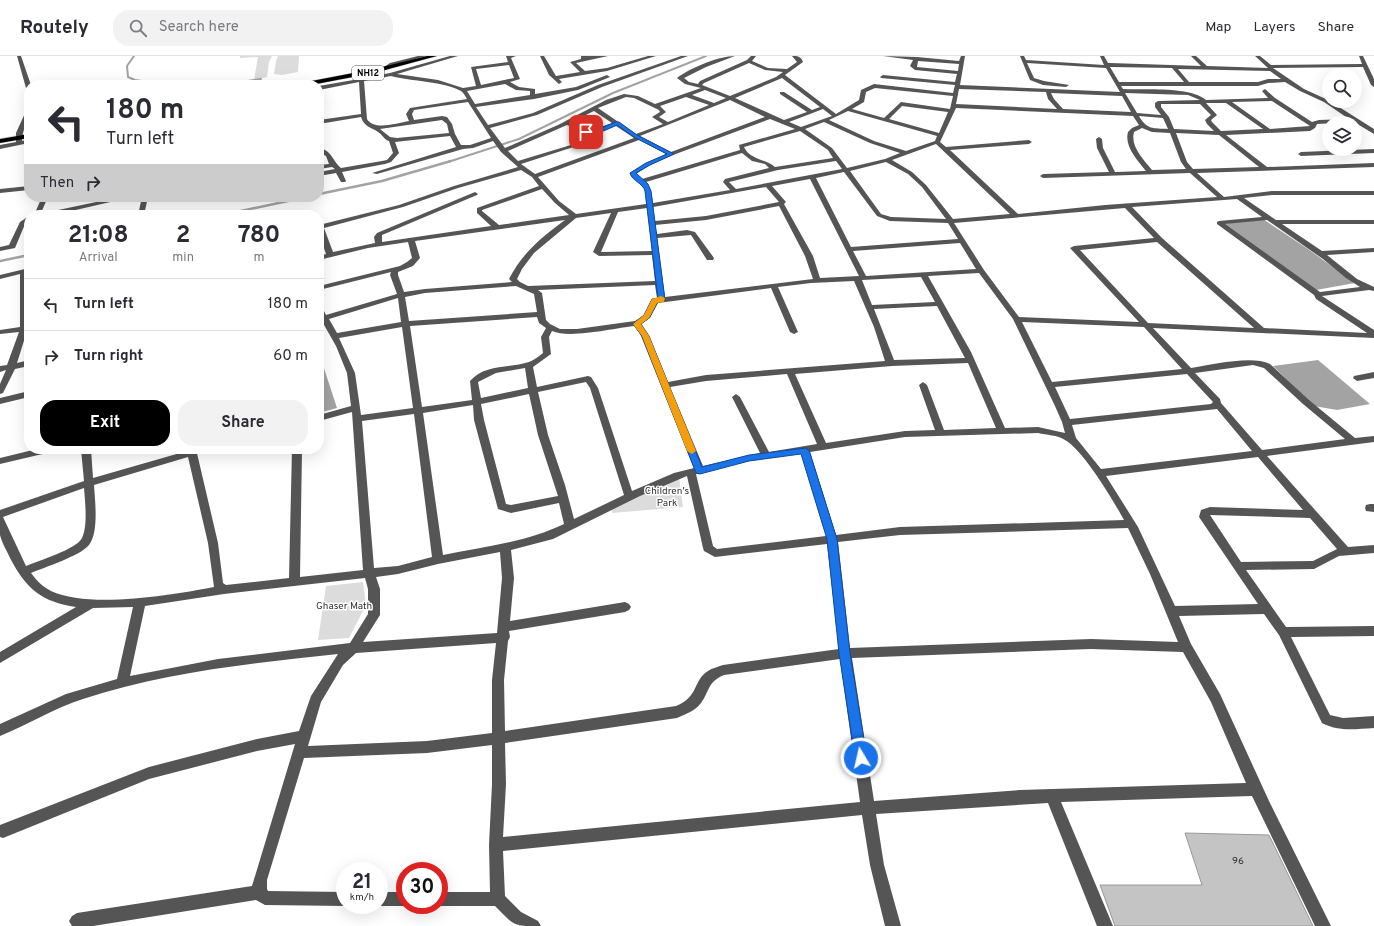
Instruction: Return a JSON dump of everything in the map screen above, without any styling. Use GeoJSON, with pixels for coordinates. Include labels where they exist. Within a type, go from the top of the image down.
{"type":"FeatureCollection","features":[{"type":"Feature","properties":{"kind":"highway","name":"NH12"},"geometry":{"type":"LineString","coordinates":[[324,81],[384,69],[434,56]]}},
{"type":"Feature","properties":{"kind":"highway","name":"NH12"},"geometry":{"type":"LineString","coordinates":[[324,86],[361,79],[446,56]]}},
{"type":"Feature","properties":{"kind":"highway"},"geometry":{"type":"LineString","coordinates":[[0,137],[20,138],[24,135]]}},
{"type":"Feature","properties":{"kind":"highway"},"geometry":{"type":"LineString","coordinates":[[1,145],[24,137]]}},
{"type":"Feature","properties":{"kind":"street"},"geometry":{"type":"LineString","coordinates":[[19,56],[27,80]]}},
{"type":"Feature","properties":{"kind":"street"},"geometry":{"type":"LineString","coordinates":[[384,69],[392,64],[424,56]]}},
{"type":"Feature","properties":{"kind":"street"},"geometry":{"type":"LineString","coordinates":[[452,134],[388,140],[382,132],[367,124],[363,115],[361,79],[391,74],[456,56]]}},
{"type":"Feature","properties":{"kind":"street"},"geometry":{"type":"LineString","coordinates":[[391,74],[406,78],[438,82],[463,90],[517,79],[510,56]]}},
{"type":"Feature","properties":{"kind":"street"},"geometry":{"type":"LineString","coordinates":[[542,56],[554,78],[563,85],[578,88]]}},
{"type":"Feature","properties":{"kind":"street"},"geometry":{"type":"LineString","coordinates":[[584,73],[573,62],[583,58],[606,56]]}},
{"type":"Feature","properties":{"kind":"street"},"geometry":{"type":"LineString","coordinates":[[554,78],[584,73],[654,56]]}},
{"type":"Feature","properties":{"kind":"street"},"geometry":{"type":"LineString","coordinates":[[486,127],[535,114],[626,77],[686,56]]}},
{"type":"Feature","properties":{"kind":"street"},"geometry":{"type":"LineString","coordinates":[[733,56],[704,66],[680,78],[687,83],[731,98],[770,117],[801,129],[830,149],[879,215],[884,218],[951,221],[1016,216],[1105,206],[1127,206],[1272,193],[1374,193]]}},
{"type":"Feature","properties":{"kind":"street"},"geometry":{"type":"LineString","coordinates":[[701,87],[699,84],[702,82],[749,61],[754,56]]}},
{"type":"Feature","properties":{"kind":"street"},"geometry":{"type":"LineString","coordinates":[[534,176],[638,137],[783,76],[800,62],[796,58],[805,56]]}},
{"type":"Feature","properties":{"kind":"street"},"geometry":{"type":"LineString","coordinates":[[324,257],[411,239],[676,202],[846,170],[887,160],[937,142],[952,111],[962,59],[885,56]]}},
{"type":"Feature","properties":{"kind":"street"},"geometry":{"type":"LineString","coordinates":[[1102,56],[1142,126],[1152,130],[1220,133],[1269,131],[1310,129],[1313,127],[1312,125],[1322,122]]}},
{"type":"Feature","properties":{"kind":"street"},"geometry":{"type":"LineString","coordinates":[[1192,56],[1205,67]]}},
{"type":"Feature","properties":{"kind":"street"},"geometry":{"type":"LineString","coordinates":[[1256,56],[1286,80],[1326,101],[1349,116]]}},
{"type":"Feature","properties":{"kind":"street"},"geometry":{"type":"LineString","coordinates":[[1361,56],[1374,85]]}},
{"type":"Feature","properties":{"kind":"street"},"geometry":{"type":"LineString","coordinates":[[644,58],[649,69]]}},
{"type":"Feature","properties":{"kind":"street"},"geometry":{"type":"LineString","coordinates":[[917,58],[913,66],[915,68],[959,73]]}},
{"type":"Feature","properties":{"kind":"street"},"geometry":{"type":"LineString","coordinates":[[1266,169],[1209,123],[1208,120],[1214,115],[1198,96],[1189,93],[1043,83],[1030,77],[1023,58],[1107,65],[1270,68],[1365,65]]}},
{"type":"Feature","properties":{"kind":"street"},"geometry":{"type":"LineString","coordinates":[[749,61],[767,69],[788,71]]}},
{"type":"Feature","properties":{"kind":"street"},"geometry":{"type":"LineString","coordinates":[[479,87],[473,68],[511,63]]}},
{"type":"Feature","properties":{"kind":"street"},"geometry":{"type":"LineString","coordinates":[[1173,66],[1188,84]]}},
{"type":"Feature","properties":{"kind":"street"},"geometry":{"type":"LineString","coordinates":[[473,106],[534,97],[578,88],[603,78],[617,75],[626,77]]}},
{"type":"Feature","properties":{"kind":"street"},"geometry":{"type":"LineString","coordinates":[[783,76],[836,116]]}},
{"type":"Feature","properties":{"kind":"street"},"geometry":{"type":"LineString","coordinates":[[883,77],[958,86],[1048,91],[1121,89],[1188,84],[1258,84],[1268,81],[1286,80]]}},
{"type":"Feature","properties":{"kind":"street"},"geometry":{"type":"LineString","coordinates":[[506,82],[518,89],[533,90],[532,93],[534,97]]}},
{"type":"Feature","properties":{"kind":"street"},"geometry":{"type":"LineString","coordinates":[[774,169],[767,163],[754,160],[740,148],[742,145],[801,129],[836,116],[862,101],[864,92],[874,86],[956,96]]}},
{"type":"Feature","properties":{"kind":"street"},"geometry":{"type":"LineString","coordinates":[[655,106],[686,95],[701,87]]}},
{"type":"Feature","properties":{"kind":"street"},"geometry":{"type":"LineString","coordinates":[[463,90],[495,141],[502,149],[519,166],[534,176],[557,202],[574,216]]}},
{"type":"Feature","properties":{"kind":"street"},"geometry":{"type":"LineString","coordinates":[[1048,91],[1051,99],[1060,109]]}},
{"type":"Feature","properties":{"kind":"street"},"geometry":{"type":"LineString","coordinates":[[1265,91],[1274,99],[1312,125]]}},
{"type":"Feature","properties":{"kind":"street"},"geometry":{"type":"LineString","coordinates":[[782,94],[811,112]]}},
{"type":"Feature","properties":{"kind":"street"},"geometry":{"type":"LineString","coordinates":[[502,149],[626,95],[636,97],[663,111],[655,117],[668,124]]}},
{"type":"Feature","properties":{"kind":"street"},"geometry":{"type":"LineString","coordinates":[[686,95],[714,105]]}},
{"type":"Feature","properties":{"kind":"street"},"geometry":{"type":"LineString","coordinates":[[1222,198],[1190,170],[1184,162],[1173,132],[1166,117],[1158,107],[1158,103],[1228,102],[1274,99]]}},
{"type":"Feature","properties":{"kind":"street"},"geometry":{"type":"LineString","coordinates":[[412,122],[409,114],[412,109],[470,100]]}},
{"type":"Feature","properties":{"kind":"street"},"geometry":{"type":"LineString","coordinates":[[1228,102],[1269,131]]}},
{"type":"Feature","properties":{"kind":"street"},"geometry":{"type":"LineString","coordinates":[[785,122],[824,107]]}},
{"type":"Feature","properties":{"kind":"street"},"geometry":{"type":"LineString","coordinates":[[594,108],[638,137],[671,154]]}},
{"type":"Feature","properties":{"kind":"street"},"geometry":{"type":"LineString","coordinates":[[885,120],[896,108],[952,111],[1060,109],[1166,117]]}},
{"type":"Feature","properties":{"kind":"street"},"geometry":{"type":"LineString","coordinates":[[847,109],[941,135]]}},
{"type":"Feature","properties":{"kind":"street"},"geometry":{"type":"LineString","coordinates":[[324,121],[363,115]]}},
{"type":"Feature","properties":{"kind":"street"},"geometry":{"type":"LineString","coordinates":[[661,300],[654,236],[646,186],[642,181],[633,175],[633,173],[648,164],[671,154],[770,117]]}},
{"type":"Feature","properties":{"kind":"street"},"geometry":{"type":"LineString","coordinates":[[374,128],[445,118],[450,122],[452,134],[459,147],[462,148]]}},
{"type":"Feature","properties":{"kind":"street"},"geometry":{"type":"LineString","coordinates":[[824,120],[872,142],[906,153]]}},
{"type":"Feature","properties":{"kind":"street"},"geometry":{"type":"LineString","coordinates":[[566,122],[583,131],[591,132],[618,123]]}},
{"type":"Feature","properties":{"kind":"street"},"geometry":{"type":"LineString","coordinates":[[1362,124],[1374,132]]}},
{"type":"Feature","properties":{"kind":"street"},"geometry":{"type":"LineString","coordinates":[[24,126],[20,138],[24,139]]}},
{"type":"Feature","properties":{"kind":"street"},"geometry":{"type":"LineString","coordinates":[[1142,126],[1130,133],[1129,139],[1133,150],[1150,172]]}},
{"type":"Feature","properties":{"kind":"street"},"geometry":{"type":"LineString","coordinates":[[1099,139],[1100,148],[1113,174]]}},
{"type":"Feature","properties":{"kind":"street"},"geometry":{"type":"LineString","coordinates":[[324,173],[389,161],[396,153],[392,140]]}},
{"type":"Feature","properties":{"kind":"street"},"geometry":{"type":"LineString","coordinates":[[375,173],[462,148],[495,141]]}},
{"type":"Feature","properties":{"kind":"street"},"geometry":{"type":"LineString","coordinates":[[324,226],[401,206],[586,142]]}},
{"type":"Feature","properties":{"kind":"street"},"geometry":{"type":"LineString","coordinates":[[937,142],[1016,216]]}},
{"type":"Feature","properties":{"kind":"street"},"geometry":{"type":"LineString","coordinates":[[945,149],[1029,142]]}},
{"type":"Feature","properties":{"kind":"street"},"geometry":{"type":"LineString","coordinates":[[0,155],[1,145]]}},
{"type":"Feature","properties":{"kind":"street"},"geometry":{"type":"LineString","coordinates":[[642,181],[743,151]]}},
{"type":"Feature","properties":{"kind":"street"},"geometry":{"type":"LineString","coordinates":[[1300,154],[1374,151]]}},
{"type":"Feature","properties":{"kind":"street"},"geometry":{"type":"LineString","coordinates":[[324,152],[329,155],[333,165],[339,171],[343,181]]}},
{"type":"Feature","properties":{"kind":"street"},"geometry":{"type":"LineString","coordinates":[[734,190],[726,182],[727,180],[774,169],[838,159]]}},
{"type":"Feature","properties":{"kind":"street"},"geometry":{"type":"LineString","coordinates":[[887,160],[910,173],[924,186],[951,221],[980,271],[1017,319],[1067,422],[1071,439],[1100,473],[1151,563],[1186,647],[1194,659],[1228,724],[1256,789],[1322,926]]}},
{"type":"Feature","properties":{"kind":"street"},"geometry":{"type":"LineString","coordinates":[[324,166],[333,165]]}},
{"type":"Feature","properties":{"kind":"street"},"geometry":{"type":"LineString","coordinates":[[1043,176],[1374,165]]}},
{"type":"Feature","properties":{"kind":"street"},"geometry":{"type":"LineString","coordinates":[[812,176],[849,249],[890,362],[893,363]]}},
{"type":"Feature","properties":{"kind":"street"},"geometry":{"type":"LineString","coordinates":[[767,184],[783,202],[781,204],[809,256],[817,280]]}},
{"type":"Feature","properties":{"kind":"street"},"geometry":{"type":"LineString","coordinates":[[462,185],[491,204]]}},
{"type":"Feature","properties":{"kind":"street"},"geometry":{"type":"LineString","coordinates":[[496,226],[478,210],[491,204],[543,187]]}},
{"type":"Feature","properties":{"kind":"street"},"geometry":{"type":"LineString","coordinates":[[0,191],[24,189]]}},
{"type":"Feature","properties":{"kind":"street"},"geometry":{"type":"LineString","coordinates":[[379,245],[378,237],[384,232],[475,194]]}},
{"type":"Feature","properties":{"kind":"street"},"geometry":{"type":"LineString","coordinates":[[0,197],[24,195]]}},
{"type":"Feature","properties":{"kind":"street"},"geometry":{"type":"LineString","coordinates":[[1238,197],[1371,289]]}},
{"type":"Feature","properties":{"kind":"street"},"geometry":{"type":"LineString","coordinates":[[84,210],[112,202]]}},
{"type":"Feature","properties":{"kind":"street"},"geometry":{"type":"LineString","coordinates":[[652,222],[706,218],[781,204]]}},
{"type":"Feature","properties":{"kind":"street"},"geometry":{"type":"LineString","coordinates":[[1127,206],[1159,240],[1261,330]]}},
{"type":"Feature","properties":{"kind":"street"},"geometry":{"type":"LineString","coordinates":[[616,210],[597,252],[599,254],[656,253]]}},
{"type":"Feature","properties":{"kind":"street"},"geometry":{"type":"LineString","coordinates":[[517,284],[513,279],[516,270],[536,245],[574,216]]}},
{"type":"Feature","properties":{"kind":"street"},"geometry":{"type":"LineString","coordinates":[[1374,222],[1271,220],[1218,223],[1374,335]]}},
{"type":"Feature","properties":{"kind":"street"},"geometry":{"type":"LineString","coordinates":[[0,250],[12,246],[24,222]]}},
{"type":"Feature","properties":{"kind":"street"},"geometry":{"type":"LineString","coordinates":[[654,236],[687,232],[693,233],[710,258]]}},
{"type":"Feature","properties":{"kind":"street"},"geometry":{"type":"LineString","coordinates":[[324,238],[330,255]]}},
{"type":"Feature","properties":{"kind":"street"},"geometry":{"type":"LineString","coordinates":[[324,287],[400,268],[410,264],[416,258],[411,239]]}},
{"type":"Feature","properties":{"kind":"street"},"geometry":{"type":"LineString","coordinates":[[1159,240],[1074,248],[1217,401],[1217,404],[1258,452],[1346,552]]}},
{"type":"Feature","properties":{"kind":"street"},"geometry":{"type":"LineString","coordinates":[[849,249],[962,241]]}},
{"type":"Feature","properties":{"kind":"street"},"geometry":{"type":"LineString","coordinates":[[1319,252],[1374,250]]}},
{"type":"Feature","properties":{"kind":"street"},"geometry":{"type":"LineString","coordinates":[[400,268],[395,271],[394,275],[401,295],[438,560]]}},
{"type":"Feature","properties":{"kind":"street"},"geometry":{"type":"LineString","coordinates":[[336,899],[265,898],[259,892],[260,880],[315,700],[339,661],[352,648],[374,615],[374,589],[368,573],[357,419],[351,373],[325,318],[401,295],[426,291],[517,284],[538,292],[542,321],[550,328],[559,331],[577,331],[637,324],[647,316],[655,301],[661,300],[817,280],[980,271]]}},
{"type":"Feature","properties":{"kind":"street"},"geometry":{"type":"LineString","coordinates":[[0,277],[24,272]]}},
{"type":"Feature","properties":{"kind":"street"},"geometry":{"type":"LineString","coordinates":[[923,274],[971,360],[1002,431]]}},
{"type":"Feature","properties":{"kind":"street"},"geometry":{"type":"LineString","coordinates":[[527,288],[660,283]]}},
{"type":"Feature","properties":{"kind":"street"},"geometry":{"type":"LineString","coordinates":[[774,286],[794,332]]}},
{"type":"Feature","properties":{"kind":"street"},"geometry":{"type":"LineString","coordinates":[[1318,294],[1371,289]]}},
{"type":"Feature","properties":{"kind":"street"},"geometry":{"type":"LineString","coordinates":[[870,307],[940,304]]}},
{"type":"Feature","properties":{"kind":"street"},"geometry":{"type":"LineString","coordinates":[[334,336],[405,324],[541,314]]}},
{"type":"Feature","properties":{"kind":"street"},"geometry":{"type":"LineString","coordinates":[[1017,319],[1374,335]]}},
{"type":"Feature","properties":{"kind":"street"},"geometry":{"type":"LineString","coordinates":[[637,324],[645,336],[665,385],[695,472],[708,548],[710,551],[715,553],[900,530],[1130,524]]}},
{"type":"Feature","properties":{"kind":"street"},"geometry":{"type":"LineString","coordinates":[[550,328],[545,337],[547,354],[530,364],[494,371],[474,381],[479,420],[502,506],[511,509],[563,500]]}},
{"type":"Feature","properties":{"kind":"street"},"geometry":{"type":"LineString","coordinates":[[0,332],[24,329]]}},
{"type":"Feature","properties":{"kind":"street"},"geometry":{"type":"LineString","coordinates":[[0,390],[6,381],[18,342],[24,332]]}},
{"type":"Feature","properties":{"kind":"street"},"geometry":{"type":"LineString","coordinates":[[665,385],[706,378],[893,363],[971,360]]}},
{"type":"Feature","properties":{"kind":"street"},"geometry":{"type":"LineString","coordinates":[[1049,385],[1188,371],[1253,362],[1261,363],[1278,374],[1306,402],[1354,442]]}},
{"type":"Feature","properties":{"kind":"street"},"geometry":{"type":"LineString","coordinates":[[0,369],[24,364]]}},
{"type":"Feature","properties":{"kind":"street"},"geometry":{"type":"LineString","coordinates":[[530,364],[533,391],[542,435],[554,466],[570,526]]}},
{"type":"Feature","properties":{"kind":"street"},"geometry":{"type":"LineString","coordinates":[[790,372],[823,447]]}},
{"type":"Feature","properties":{"kind":"street"},"geometry":{"type":"LineString","coordinates":[[1356,378],[1374,375]]}},
{"type":"Feature","properties":{"kind":"street"},"geometry":{"type":"LineString","coordinates":[[357,419],[476,402],[533,391],[583,379],[590,381],[594,388],[629,496]]}},
{"type":"Feature","properties":{"kind":"street"},"geometry":{"type":"LineString","coordinates":[[923,384],[941,433]]}},
{"type":"Feature","properties":{"kind":"street"},"geometry":{"type":"LineString","coordinates":[[0,401],[24,395]]}},
{"type":"Feature","properties":{"kind":"street"},"geometry":{"type":"LineString","coordinates":[[736,398],[766,456]]}},
{"type":"Feature","properties":{"kind":"street"},"geometry":{"type":"LineString","coordinates":[[1067,422],[1214,407],[1217,404]]}},
{"type":"Feature","properties":{"kind":"street"},"geometry":{"type":"LineString","coordinates":[[324,417],[356,408]]}},
{"type":"Feature","properties":{"kind":"street"},"geometry":{"type":"LineString","coordinates":[[0,520],[4,546],[32,582],[45,594],[74,604],[140,602],[186,597],[224,590],[398,570],[438,560],[505,548],[549,536],[629,496],[677,475],[766,456],[905,434],[1038,430],[1058,434],[1071,439]]}},
{"type":"Feature","properties":{"kind":"street"},"geometry":{"type":"LineString","coordinates":[[1100,473],[1258,452],[1374,439]]}},
{"type":"Feature","properties":{"kind":"street"},"geometry":{"type":"LineString","coordinates":[[805,450],[832,539],[845,653],[876,865],[893,926]]}},
{"type":"Feature","properties":{"kind":"street"},"geometry":{"type":"LineString","coordinates":[[0,461],[30,454]]}},
{"type":"Feature","properties":{"kind":"street"},"geometry":{"type":"LineString","coordinates":[[24,571],[79,548],[85,543],[88,537],[90,513],[86,454]]}},
{"type":"Feature","properties":{"kind":"street"},"geometry":{"type":"LineString","coordinates":[[0,514],[88,483],[181,454]]}},
{"type":"Feature","properties":{"kind":"street"},"geometry":{"type":"LineString","coordinates":[[192,454],[213,543],[218,585],[224,590]]}},
{"type":"Feature","properties":{"kind":"street"},"geometry":{"type":"LineString","coordinates":[[294,582],[297,454]]}},
{"type":"Feature","properties":{"kind":"street"},"geometry":{"type":"LineString","coordinates":[[1312,514],[1210,511],[1205,513],[1204,517],[1265,608],[1283,632],[1326,719],[1340,724],[1374,722]]}},
{"type":"Feature","properties":{"kind":"street"},"geometry":{"type":"LineString","coordinates":[[505,548],[508,578],[504,632],[498,680],[499,784],[496,845],[498,899],[516,917],[533,926]]}},
{"type":"Feature","properties":{"kind":"street"},"geometry":{"type":"LineString","coordinates":[[1237,566],[1314,565],[1321,563],[1330,556],[1339,552],[1374,549]]}},
{"type":"Feature","properties":{"kind":"street"},"geometry":{"type":"LineString","coordinates":[[122,684],[140,602]]}},
{"type":"Feature","properties":{"kind":"street"},"geometry":{"type":"LineString","coordinates":[[0,658],[91,604]]}},
{"type":"Feature","properties":{"kind":"street"},"geometry":{"type":"LineString","coordinates":[[0,730],[81,694],[206,666],[267,657],[504,632],[625,607]]}},
{"type":"Feature","properties":{"kind":"street"},"geometry":{"type":"LineString","coordinates":[[1171,611],[1265,608]]}},
{"type":"Feature","properties":{"kind":"street"},"geometry":{"type":"LineString","coordinates":[[1283,632],[1374,631]]}},
{"type":"Feature","properties":{"kind":"street"},"geometry":{"type":"LineString","coordinates":[[299,752],[427,747],[677,712],[689,707],[697,699],[703,685],[711,675],[723,670],[845,653],[1091,644],[1186,647]]}},
{"type":"Feature","properties":{"kind":"street"},"geometry":{"type":"LineString","coordinates":[[3,831],[149,773],[257,745],[304,736]]}},
{"type":"Feature","properties":{"kind":"street"},"geometry":{"type":"LineString","coordinates":[[496,845],[868,808],[1052,796],[1256,789]]}},
{"type":"Feature","properties":{"kind":"street"},"geometry":{"type":"LineString","coordinates":[[1052,796],[1105,926]]}},
{"type":"Feature","properties":{"kind":"street"},"geometry":{"type":"LineString","coordinates":[[77,921],[259,892]]}},
{"type":"Feature","properties":{"kind":"street"},"geometry":{"type":"LineString","coordinates":[[448,899],[498,899]]}},
{"type":"Feature","properties":{"kind":"green space"},"geometry":{"type":"Polygon","coordinates":[[[240,56],[272,56],[269,62],[267,77],[254,80],[258,57],[240,58],[240,56]]]}},
{"type":"Feature","properties":{"kind":"green space"},"geometry":{"type":"Polygon","coordinates":[[[278,56],[299,56],[298,72],[282,75],[274,74],[278,56]]]}},
{"type":"Feature","properties":{"kind":"green space","name":"Children's Park"},"geometry":{"type":"Polygon","coordinates":[[[679,477],[683,507],[612,513],[612,508],[679,477]]]}},
{"type":"Feature","properties":{"kind":"green space","name":"Ghaser Math"},"geometry":{"type":"Polygon","coordinates":[[[363,582],[366,605],[349,638],[318,640],[326,586],[363,582]]]}},
{"type":"Feature","properties":{"kind":"shaded area"},"geometry":{"type":"Polygon","coordinates":[[[1263,219],[1355,283],[1316,290],[1223,224],[1263,219]]]}},
{"type":"Feature","properties":{"kind":"shaded area"},"geometry":{"type":"Polygon","coordinates":[[[1318,360],[1370,404],[1337,410],[1314,406],[1273,366],[1318,360]]]}},
{"type":"Feature","properties":{"kind":"shaded area"},"geometry":{"type":"Polygon","coordinates":[[[324,368],[337,408],[324,412],[324,368]]]}},
{"type":"Feature","properties":{"kind":"building"},"geometry":{"type":"Polygon","coordinates":[[[1185,833],[1269,835],[1313,926],[1115,926],[1100,885],[1202,885],[1185,833]]]}},
{"type":"Feature","properties":{"kind":"waterway"},"geometry":{"type":"LineString","coordinates":[[134,56],[127,66],[128,77],[135,80]]}},
{"type":"Feature","properties":{"kind":"waterway"},"geometry":{"type":"LineString","coordinates":[[448,162],[519,139],[613,93],[706,56]]}},
{"type":"Feature","properties":{"kind":"waterway"},"geometry":{"type":"LineString","coordinates":[[254,80],[261,79]]}},
{"type":"Feature","properties":{"kind":"waterway"},"geometry":{"type":"LineString","coordinates":[[324,193],[382,181],[451,161]]}},
{"type":"Feature","properties":{"kind":"waterway"},"geometry":{"type":"LineString","coordinates":[[246,210],[283,202]]}},
{"type":"Feature","properties":{"kind":"waterway"},"geometry":{"type":"LineString","coordinates":[[0,261],[24,256]]}},
{"type":"Feature","properties":{"kind":"slow traffic"},"geometry":{"type":"LineString","coordinates":[[661,298],[661,300],[655,301],[647,316],[637,324],[645,336],[692,451]]}},
{"type":"Feature","properties":{"kind":"route"},"geometry":{"type":"LineString","coordinates":[[586,132],[599,131],[618,123],[635,136],[671,154],[648,164],[633,173],[633,175],[644,183],[648,191],[661,300],[655,301],[647,316],[637,324],[645,336],[700,471],[749,458],[805,450],[832,539],[845,653],[861,758]]}}]}
